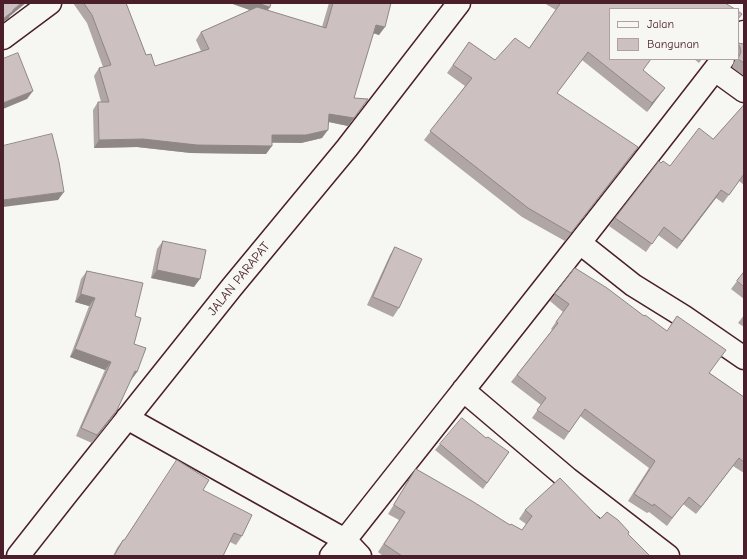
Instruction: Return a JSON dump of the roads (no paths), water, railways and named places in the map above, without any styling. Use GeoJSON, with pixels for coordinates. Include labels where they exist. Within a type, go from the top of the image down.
{"type":"FeatureCollection","features":[{"type":"Feature","properties":{"kind":"street"},"geometry":{"type":"LineString","coordinates":[[3,38],[50,3]]}},
{"type":"Feature","properties":{"kind":"street","name":"JALAN PARAPAT"},"geometry":{"type":"LineString","coordinates":[[18,556],[232,287],[347,148],[459,3]]}},
{"type":"Feature","properties":{"kind":"street"},"geometry":{"type":"LineString","coordinates":[[338,548],[719,65],[744,92]]}},
{"type":"Feature","properties":{"kind":"street"},"geometry":{"type":"LineString","coordinates":[[580,243],[633,285],[683,316],[744,358]]}},
{"type":"Feature","properties":{"kind":"street"},"geometry":{"type":"LineString","coordinates":[[463,390],[568,479],[668,556]]}},
{"type":"Feature","properties":{"kind":"street"},"geometry":{"type":"LineString","coordinates":[[127,418],[338,548],[360,556]]}}]}
